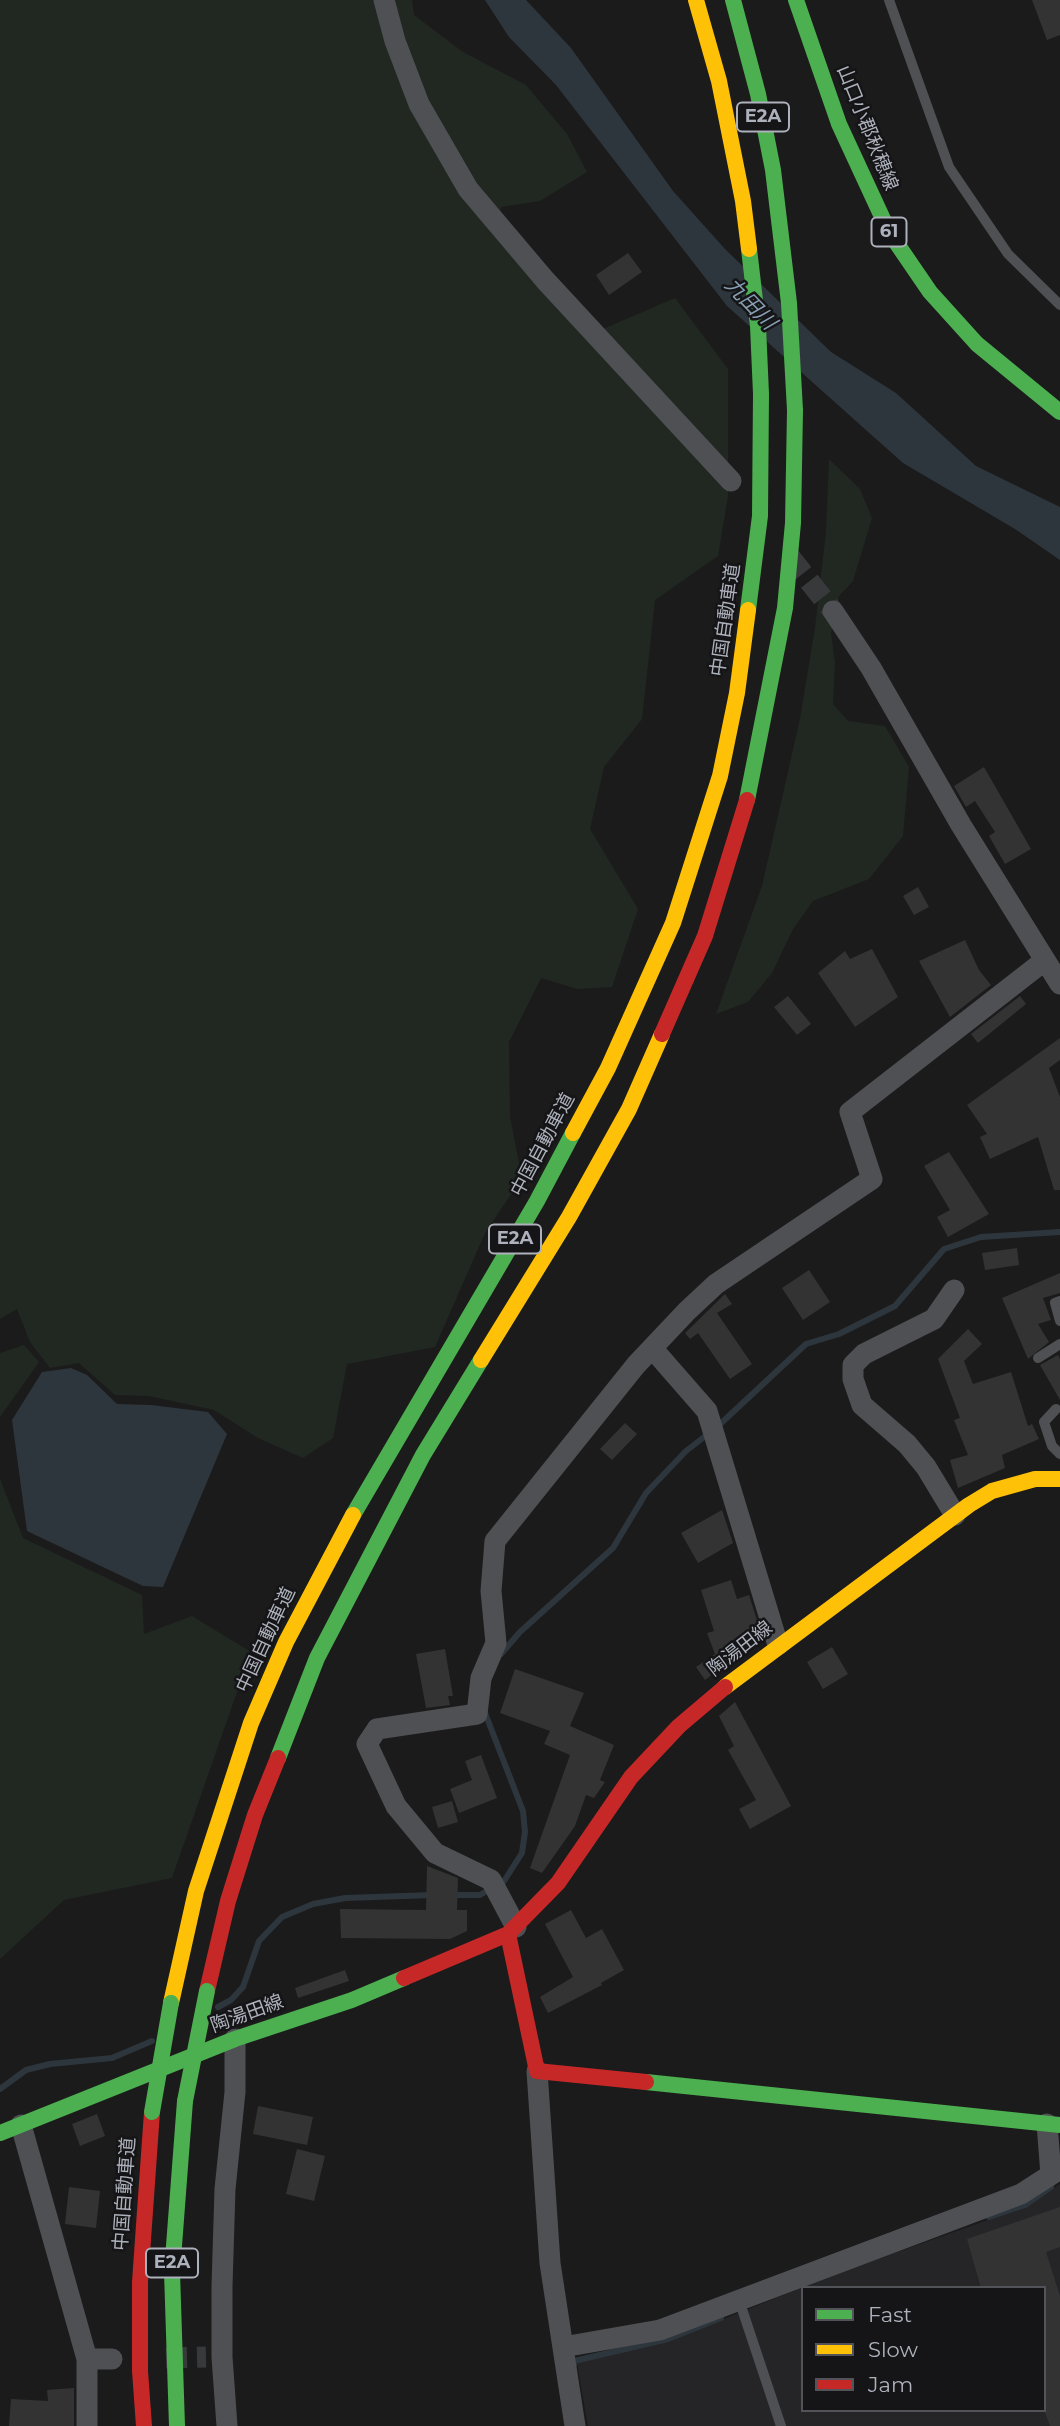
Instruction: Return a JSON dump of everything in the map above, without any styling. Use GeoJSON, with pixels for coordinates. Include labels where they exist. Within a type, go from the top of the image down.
{"type":"FeatureCollection","features":[{"type":"Feature","properties":{"kind":"main road","name":"中国自動車道"},"geometry":{"type":"LineString","coordinates":[[144,2426],[140,2282],[144,2193],[152,2112],[171,2003],[197,1891],[223,1802],[251,1723],[286,1642],[325,1563],[537,1201],[608,1068],[673,923],[720,776],[737,693],[760,516],[762,443],[758,326],[743,201],[719,81],[696,0]]}},
{"type":"Feature","properties":{"kind":"main road","name":"E2A"},"geometry":{"type":"LineString","coordinates":[[177,2426],[172,2272],[185,2101],[228,1901],[255,1815],[317,1658],[424,1455],[569,1217],[629,1109],[705,936],[752,784],[770,700],[785,608],[795,449],[794,364],[782,236],[758,94],[733,0]]}},
{"type":"Feature","properties":{"kind":"main road","name":"山口小郡秋穂線"},"geometry":{"type":"LineString","coordinates":[[796,0],[839,124],[889,232],[930,292],[977,344],[1060,412]]}},
{"type":"Feature","properties":{"kind":"main road","name":"陶湯田線"},"geometry":{"type":"LineString","coordinates":[[0,2133],[235,2039],[352,2000],[512,1931],[558,1883],[624,1786],[679,1726],[778,1645],[955,1515],[992,1491],[1035,1479],[1060,1479]]}},
{"type":"Feature","properties":{"kind":"main road"},"geometry":{"type":"LineString","coordinates":[[512,1931],[537,2071],[1054,2125]]}},
{"type":"Feature","properties":{"kind":"street"},"geometry":{"type":"LineString","coordinates":[[384,0],[395,41],[419,104],[468,189],[545,280],[730,481]]}},
{"type":"Feature","properties":{"kind":"street"},"geometry":{"type":"LineString","coordinates":[[832,611],[871,668],[1060,984]]}},
{"type":"Feature","properties":{"kind":"street"},"geometry":{"type":"LineString","coordinates":[[512,1931],[496,1887],[435,1853],[396,1805],[366,1744],[377,1729],[477,1714],[481,1678],[496,1643],[491,1591],[495,1541],[652,1348],[716,1284],[872,1179],[850,1112],[1044,961]]}},
{"type":"Feature","properties":{"kind":"street"},"geometry":{"type":"LineString","coordinates":[[954,1290],[934,1320],[864,1354],[853,1364],[853,1379],[862,1405],[907,1444],[926,1466],[955,1515]]}},
{"type":"Feature","properties":{"kind":"street"},"geometry":{"type":"LineString","coordinates":[[652,1348],[707,1411],[778,1645]]}},
{"type":"Feature","properties":{"kind":"street"},"geometry":{"type":"LineString","coordinates":[[227,2426],[214,2357],[235,2092],[235,2039]]}},
{"type":"Feature","properties":{"kind":"street"},"geometry":{"type":"LineString","coordinates":[[537,2071],[550,2263],[575,2426]]}},
{"type":"Feature","properties":{"kind":"street"},"geometry":{"type":"LineString","coordinates":[[21,2125],[87,2360],[87,2426]]}},
{"type":"Feature","properties":{"kind":"street"},"geometry":{"type":"LineString","coordinates":[[563,2347],[660,2330],[1021,2194],[1055,2172],[1054,2125]]}},
{"type":"Feature","properties":{"kind":"street"},"geometry":{"type":"LineString","coordinates":[[87,2360],[112,2358]]}},
{"type":"Feature","properties":{"kind":"lane"},"geometry":{"type":"LineString","coordinates":[[889,0],[949,167],[1008,254],[1060,305]]}},
{"type":"Feature","properties":{"kind":"lane"},"geometry":{"type":"LineString","coordinates":[[1060,1301],[1055,1303],[1060,1321]]}},
{"type":"Feature","properties":{"kind":"lane"},"geometry":{"type":"LineString","coordinates":[[1038,1358],[1060,1344]]}},
{"type":"Feature","properties":{"kind":"lane"},"geometry":{"type":"LineString","coordinates":[[1056,1409],[1044,1422],[1052,1446],[1060,1454]]}},
{"type":"Feature","properties":{"kind":"lane"},"geometry":{"type":"LineString","coordinates":[[739,2300],[781,2426]]}},
{"type":"Feature","properties":{"kind":"shaded area"},"geometry":{"type":"Polygon","coordinates":[[[0,0],[412,0],[414,15],[463,52],[526,85],[567,134],[587,172],[540,201],[501,207],[496,236],[603,329],[675,298],[728,369],[728,496],[718,556],[655,600],[642,719],[604,767],[590,829],[638,909],[612,987],[577,989],[541,978],[509,1042],[510,1117],[522,1178],[485,1233],[435,1347],[347,1364],[333,1438],[303,1458],[258,1438],[214,1410],[149,1396],[115,1395],[79,1363],[50,1368],[30,1342],[17,1309],[0,1319],[0,0]]]}},
{"type":"Feature","properties":{"kind":"shaded area"},"geometry":{"type":"Polygon","coordinates":[[[829,459],[860,489],[872,518],[853,581],[839,596],[831,633],[835,663],[833,704],[848,721],[885,726],[909,767],[903,836],[869,879],[813,901],[793,929],[772,973],[748,1002],[716,1014],[762,886],[800,719],[815,628],[826,532],[829,459]]]}},
{"type":"Feature","properties":{"kind":"shaded area"},"geometry":{"type":"Polygon","coordinates":[[[24,1345],[39,1362],[0,1417],[0,1353],[24,1345]]]}},
{"type":"Feature","properties":{"kind":"shaded area"},"geometry":{"type":"Polygon","coordinates":[[[0,1479],[23,1538],[142,1595],[144,1634],[192,1616],[251,1652],[172,1878],[64,1900],[0,1959],[0,1479]]]}},
{"type":"Feature","properties":{"kind":"shaded area"},"geometry":{"type":"Polygon","coordinates":[[[1060,2184],[1060,2426],[588,2426],[577,2363],[677,2338],[801,2288],[801,2412],[1046,2412],[1046,2286],[806,2286],[1025,2207],[1060,2184]]]}},
{"type":"Feature","properties":{"kind":"water","name":"九田川"},"geometry":{"type":"Polygon","coordinates":[[[485,0],[526,0],[571,48],[673,191],[725,249],[831,352],[896,393],[976,466],[1060,507],[1060,560],[1015,529],[903,463],[727,306],[556,85],[509,37],[485,0]]]}},
{"type":"Feature","properties":{"kind":"water"},"geometry":{"type":"Polygon","coordinates":[[[71,1368],[87,1375],[117,1404],[208,1412],[227,1434],[163,1587],[143,1586],[27,1531],[12,1420],[42,1372],[71,1368]]]}},
{"type":"Feature","properties":{"kind":"building"},"geometry":{"type":"Polygon","coordinates":[[[1032,0],[1060,0],[1060,35],[1047,40],[1032,0]]]}},
{"type":"Feature","properties":{"kind":"building"},"geometry":{"type":"Polygon","coordinates":[[[628,253],[642,272],[609,295],[596,275],[628,253]]]}},
{"type":"Feature","properties":{"kind":"building"},"geometry":{"type":"Polygon","coordinates":[[[984,767],[1031,849],[1005,864],[989,836],[995,832],[975,801],[966,807],[954,786],[984,767]]]}},
{"type":"Feature","properties":{"kind":"building"},"geometry":{"type":"Polygon","coordinates":[[[918,887],[929,907],[914,915],[903,896],[918,887]]]}},
{"type":"Feature","properties":{"kind":"building"},"geometry":{"type":"Polygon","coordinates":[[[965,940],[979,970],[991,985],[950,1017],[919,961],[965,940]]]}},
{"type":"Feature","properties":{"kind":"building"},"geometry":{"type":"Polygon","coordinates":[[[872,949],[898,997],[855,1027],[818,973],[845,951],[850,959],[872,949]]]}},
{"type":"Feature","properties":{"kind":"building"},"geometry":{"type":"Polygon","coordinates":[[[788,996],[811,1024],[797,1035],[774,1007],[788,996]]]}},
{"type":"Feature","properties":{"kind":"building"},"geometry":{"type":"Polygon","coordinates":[[[1020,996],[1026,1004],[978,1043],[971,1034],[1020,996]]]}},
{"type":"Feature","properties":{"kind":"building"},"geometry":{"type":"Polygon","coordinates":[[[1060,1038],[1060,1060],[1049,1068],[1060,1097],[1060,1190],[1054,1190],[1038,1137],[990,1159],[980,1137],[987,1134],[967,1105],[1060,1038]]]}},
{"type":"Feature","properties":{"kind":"building"},"geometry":{"type":"Polygon","coordinates":[[[949,1152],[989,1214],[948,1237],[937,1217],[950,1210],[924,1166],[949,1152]]]}},
{"type":"Feature","properties":{"kind":"building"},"geometry":{"type":"Polygon","coordinates":[[[1017,1248],[1019,1265],[985,1270],[982,1253],[1017,1248]]]}},
{"type":"Feature","properties":{"kind":"building"},"geometry":{"type":"Polygon","coordinates":[[[809,1270],[830,1302],[803,1320],[782,1288],[809,1270]]]}},
{"type":"Feature","properties":{"kind":"building"},"geometry":{"type":"Polygon","coordinates":[[[1060,1273],[1060,1293],[1043,1298],[1051,1320],[1038,1324],[1049,1342],[1028,1359],[1002,1298],[1060,1273]]]}},
{"type":"Feature","properties":{"kind":"building"},"geometry":{"type":"Polygon","coordinates":[[[725,1294],[732,1304],[717,1313],[752,1364],[730,1379],[698,1333],[690,1339],[685,1333],[725,1294]]]}},
{"type":"Feature","properties":{"kind":"building"},"geometry":{"type":"Polygon","coordinates":[[[968,1329],[982,1344],[964,1361],[973,1384],[1011,1372],[1028,1426],[1032,1424],[1039,1439],[1002,1455],[1005,1468],[958,1488],[950,1460],[968,1455],[954,1420],[960,1418],[938,1359],[968,1329]]]}},
{"type":"Feature","properties":{"kind":"building"},"geometry":{"type":"Polygon","coordinates":[[[1058,1355],[1060,1359],[1060,1400],[1040,1365],[1058,1355]]]}},
{"type":"Feature","properties":{"kind":"building"},"geometry":{"type":"Polygon","coordinates":[[[625,1423],[637,1434],[612,1460],[600,1449],[625,1423]]]}},
{"type":"Feature","properties":{"kind":"building"},"geometry":{"type":"Polygon","coordinates":[[[722,1510],[733,1543],[698,1563],[681,1533],[722,1510]]]}},
{"type":"Feature","properties":{"kind":"building"},"geometry":{"type":"Polygon","coordinates":[[[731,1580],[737,1599],[749,1595],[762,1636],[705,1680],[696,1667],[715,1654],[707,1633],[714,1631],[701,1590],[731,1580]]]}},
{"type":"Feature","properties":{"kind":"building"},"geometry":{"type":"Polygon","coordinates":[[[832,1647],[848,1674],[823,1689],[807,1662],[832,1647]]]}},
{"type":"Feature","properties":{"kind":"building"},"geometry":{"type":"Polygon","coordinates":[[[445,1649],[453,1696],[448,1696],[450,1705],[426,1708],[416,1654],[445,1649]]]}},
{"type":"Feature","properties":{"kind":"building"},"geometry":{"type":"Polygon","coordinates":[[[515,1669],[584,1693],[570,1726],[614,1745],[600,1780],[605,1782],[594,1798],[586,1795],[575,1826],[542,1873],[530,1868],[570,1755],[544,1744],[550,1731],[500,1713],[515,1669]]]}},
{"type":"Feature","properties":{"kind":"building"},"geometry":{"type":"Polygon","coordinates":[[[735,1702],[791,1806],[750,1829],[739,1809],[756,1800],[728,1750],[734,1746],[719,1716],[735,1702]]]}},
{"type":"Feature","properties":{"kind":"building"},"geometry":{"type":"Polygon","coordinates":[[[481,1755],[497,1798],[459,1813],[450,1789],[472,1780],[465,1761],[481,1755]]]}},
{"type":"Feature","properties":{"kind":"building"},"geometry":{"type":"Polygon","coordinates":[[[452,1801],[458,1822],[438,1828],[432,1807],[452,1801]]]}},
{"type":"Feature","properties":{"kind":"building"},"geometry":{"type":"Polygon","coordinates":[[[427,1866],[458,1878],[457,1910],[467,1910],[467,1931],[450,1939],[341,1938],[340,1909],[426,1910],[427,1866]]]}},
{"type":"Feature","properties":{"kind":"building"},"geometry":{"type":"Polygon","coordinates":[[[571,1910],[586,1938],[602,1929],[624,1970],[601,1983],[602,1985],[548,2013],[540,1997],[573,1977],[545,1924],[571,1910]]]}},
{"type":"Feature","properties":{"kind":"building"},"geometry":{"type":"Polygon","coordinates":[[[345,1970],[349,1981],[298,1998],[295,1988],[345,1970]]]}},
{"type":"Feature","properties":{"kind":"building"},"geometry":{"type":"Polygon","coordinates":[[[258,2106],[313,2117],[307,2145],[253,2134],[258,2106]]]}},
{"type":"Feature","properties":{"kind":"building"},"geometry":{"type":"Polygon","coordinates":[[[97,2114],[105,2136],[80,2146],[72,2124],[97,2114]]]}},
{"type":"Feature","properties":{"kind":"building"},"geometry":{"type":"Polygon","coordinates":[[[297,2149],[325,2156],[314,2201],[286,2194],[297,2149]]]}},
{"type":"Feature","properties":{"kind":"building"},"geometry":{"type":"Polygon","coordinates":[[[69,2187],[100,2191],[96,2228],[65,2224],[69,2187]]]}},
{"type":"Feature","properties":{"kind":"building"},"geometry":{"type":"Polygon","coordinates":[[[1060,2207],[1060,2247],[1046,2252],[1060,2296],[1060,2426],[1050,2426],[1045,2412],[1046,2286],[980,2286],[967,2239],[1060,2207]]]}},
{"type":"Feature","properties":{"kind":"building"},"geometry":{"type":"Polygon","coordinates":[[[74,2388],[74,2426],[9,2426],[11,2399],[48,2401],[47,2390],[74,2388]]]}},
{"type":"Feature","properties":{"kind":"waterway"},"geometry":{"type":"LineString","coordinates":[[717,1427],[806,1344],[839,1334],[895,1306],[944,1249],[981,1237],[1060,1232]]}},
{"type":"Feature","properties":{"kind":"waterway"},"geometry":{"type":"LineString","coordinates":[[501,1654],[520,1632],[613,1548],[646,1493],[686,1451],[708,1434]]}},
{"type":"Feature","properties":{"kind":"waterway"},"geometry":{"type":"LineString","coordinates":[[451,1895],[480,1895],[504,1881],[522,1853],[525,1832],[523,1811],[485,1713]]}},
{"type":"Feature","properties":{"kind":"waterway"},"geometry":{"type":"LineString","coordinates":[[218,2007],[231,2000],[243,1987],[259,1941],[282,1917],[313,1904],[345,1898],[433,1895]]}},
{"type":"Feature","properties":{"kind":"waterway"},"geometry":{"type":"LineString","coordinates":[[0,2089],[26,2070],[50,2064],[112,2058],[152,2041]]}},
{"type":"Feature","properties":{"kind":"waterway"},"geometry":{"type":"LineString","coordinates":[[989,2217],[1025,2205],[1051,2187]]}},
{"type":"Feature","properties":{"kind":"waterway"},"geometry":{"type":"LineString","coordinates":[[574,2365],[574,2361],[668,2339],[721,2318]]}},
{"type":"Feature","properties":{"kind":"tunnel"},"geometry":{"type":"LineString","coordinates":[[790,557],[833,611]]}},
{"type":"Feature","properties":{"kind":"tunnel"},"geometry":{"type":"LineString","coordinates":[[166,2358],[206,2357]]}},
{"type":"Feature","properties":{"kind":"traffic: fast"},"geometry":{"type":"LineString","coordinates":[[733,0],[758,94],[773,170],[789,303],[795,410],[793,523],[785,608],[747,800]]}},
{"type":"Feature","properties":{"kind":"traffic: fast"},"geometry":{"type":"LineString","coordinates":[[796,0],[839,124],[889,232],[930,292],[977,344],[1060,412]]}},
{"type":"Feature","properties":{"kind":"traffic: fast"},"geometry":{"type":"LineString","coordinates":[[748,610],[760,516],[761,394],[758,326],[749,249]]}},
{"type":"Feature","properties":{"kind":"traffic: fast"},"geometry":{"type":"LineString","coordinates":[[353,1515],[537,1201],[573,1133]]}},
{"type":"Feature","properties":{"kind":"traffic: fast"},"geometry":{"type":"LineString","coordinates":[[278,1758],[317,1658],[423,1455],[481,1360]]}},
{"type":"Feature","properties":{"kind":"traffic: fast"},"geometry":{"type":"LineString","coordinates":[[0,2133],[235,2039],[352,2000],[404,1978]]}},
{"type":"Feature","properties":{"kind":"traffic: fast"},"geometry":{"type":"LineString","coordinates":[[185,2101],[207,1991]]}},
{"type":"Feature","properties":{"kind":"traffic: fast"},"geometry":{"type":"LineString","coordinates":[[152,2112],[171,2003]]}},
{"type":"Feature","properties":{"kind":"traffic: fast"},"geometry":{"type":"LineString","coordinates":[[646,2082],[1060,2125]]}},
{"type":"Feature","properties":{"kind":"traffic: fast"},"geometry":{"type":"LineString","coordinates":[[177,2426],[172,2272],[185,2101]]}},
{"type":"Feature","properties":{"kind":"traffic: slow"},"geometry":{"type":"LineString","coordinates":[[696,0],[719,81],[743,201],[749,249]]}},
{"type":"Feature","properties":{"kind":"traffic: slow"},"geometry":{"type":"LineString","coordinates":[[573,1133],[608,1068],[673,923],[720,776],[737,693],[748,610]]}},
{"type":"Feature","properties":{"kind":"traffic: slow"},"geometry":{"type":"LineString","coordinates":[[481,1360],[569,1217],[629,1109],[662,1034]]}},
{"type":"Feature","properties":{"kind":"traffic: slow"},"geometry":{"type":"LineString","coordinates":[[725,1687],[969,1505],[992,1491],[1035,1479],[1060,1479]]}},
{"type":"Feature","properties":{"kind":"traffic: slow"},"geometry":{"type":"LineString","coordinates":[[171,2003],[196,1891],[251,1723],[286,1642],[353,1515]]}},
{"type":"Feature","properties":{"kind":"traffic: jam"},"geometry":{"type":"LineString","coordinates":[[662,1034],[705,936],[747,800]]}},
{"type":"Feature","properties":{"kind":"traffic: jam"},"geometry":{"type":"LineString","coordinates":[[404,1978],[508,1934],[558,1883],[631,1777],[679,1726],[725,1687]]}},
{"type":"Feature","properties":{"kind":"traffic: jam"},"geometry":{"type":"LineString","coordinates":[[207,1991],[228,1901],[255,1815],[278,1758]]}},
{"type":"Feature","properties":{"kind":"traffic: jam"},"geometry":{"type":"LineString","coordinates":[[508,1934],[537,2071],[646,2082]]}},
{"type":"Feature","properties":{"kind":"traffic: jam"},"geometry":{"type":"LineString","coordinates":[[144,2426],[140,2371],[140,2282],[152,2112]]}}]}
